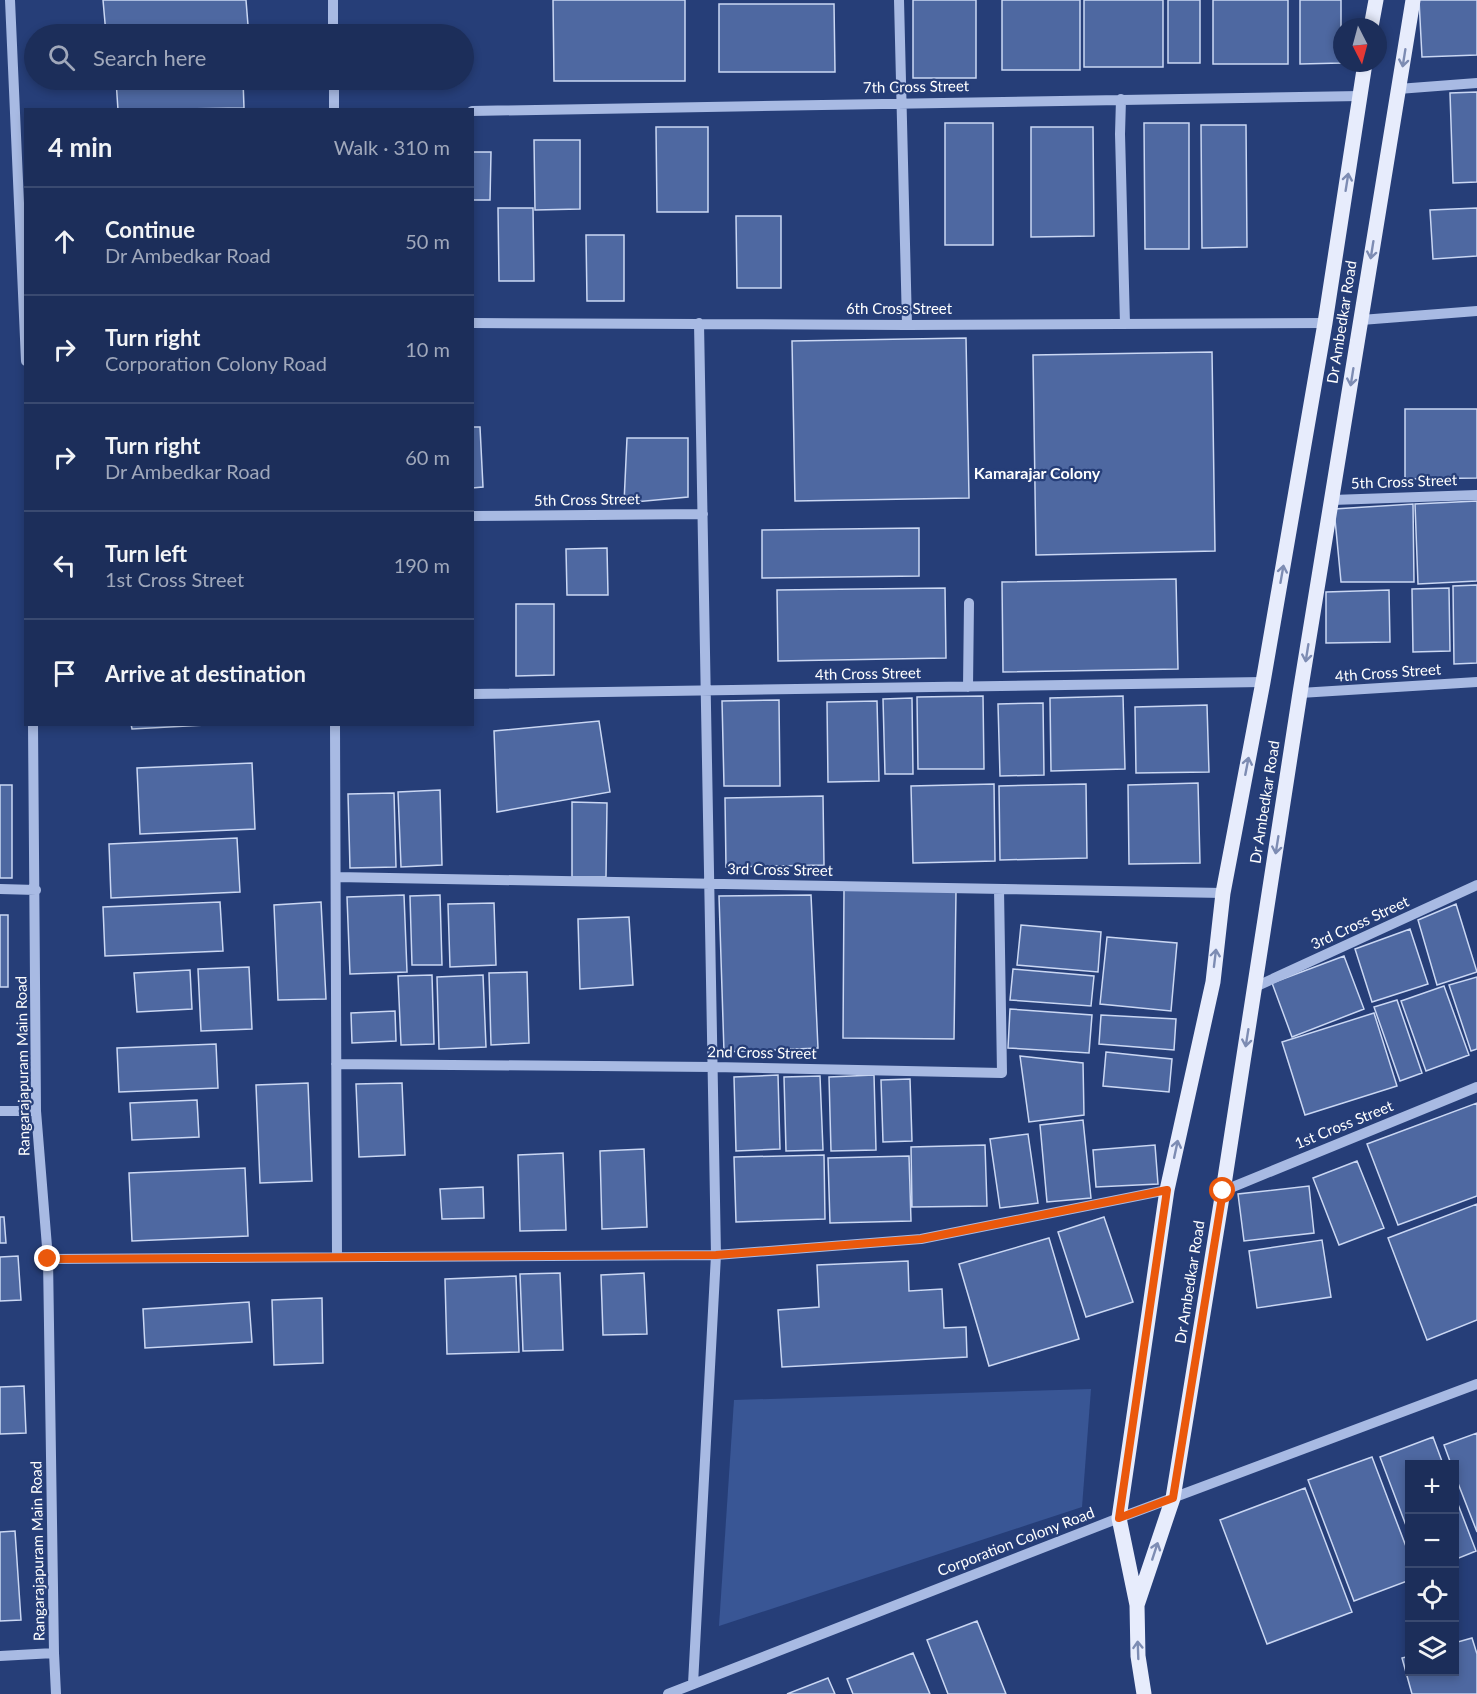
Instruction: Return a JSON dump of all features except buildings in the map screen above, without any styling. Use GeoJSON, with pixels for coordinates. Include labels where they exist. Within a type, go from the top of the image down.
{"type":"FeatureCollection","features":[{"type":"Feature","properties":{"kind":"main road"},"geometry":{"type":"LineString","coordinates":[[1373,18],[1376,0]]}},
{"type":"Feature","properties":{"kind":"main road","name":"Dr Ambedkar Road"},"geometry":{"type":"LineString","coordinates":[[1137,1605],[1173,1498],[1300,693],[1413,0]]}},
{"type":"Feature","properties":{"kind":"main road","name":"Dr Ambedkar Road"},"geometry":{"type":"LineString","coordinates":[[1144,1694],[1138,1656],[1137,1605],[1119,1518],[1167,1190],[1213,981],[1223,893],[1263,682],[1325,323],[1364,72]]}},
{"type":"Feature","properties":{"kind":"street"},"geometry":{"type":"LineString","coordinates":[[10,0],[24,302]]}},
{"type":"Feature","properties":{"kind":"street"},"geometry":{"type":"LineString","coordinates":[[333,0],[333,24]]}},
{"type":"Feature","properties":{"kind":"street"},"geometry":{"type":"LineString","coordinates":[[899,0],[907,325]]}},
{"type":"Feature","properties":{"kind":"street"},"geometry":{"type":"LineString","coordinates":[[1398,89],[1477,83]]}},
{"type":"Feature","properties":{"kind":"street"},"geometry":{"type":"LineString","coordinates":[[334,90],[334,108]]}},
{"type":"Feature","properties":{"kind":"street","name":"7th Cross Street"},"geometry":{"type":"LineString","coordinates":[[474,111],[1360,96]]}},
{"type":"Feature","properties":{"kind":"street"},"geometry":{"type":"LineString","coordinates":[[1121,99],[1125,324]]}},
{"type":"Feature","properties":{"kind":"street"},"geometry":{"type":"LineString","coordinates":[[1361,320],[1477,311]]}},
{"type":"Feature","properties":{"kind":"street","name":"6th Cross Street"},"geometry":{"type":"LineString","coordinates":[[474,323],[907,325],[1325,323]]}},
{"type":"Feature","properties":{"kind":"street"},"geometry":{"type":"LineString","coordinates":[[693,1684],[716,1255],[699,323]]}},
{"type":"Feature","properties":{"kind":"street","name":"5th Cross Street"},"geometry":{"type":"LineString","coordinates":[[1332,500],[1477,495]]}},
{"type":"Feature","properties":{"kind":"street","name":"5th Cross Street"},"geometry":{"type":"LineString","coordinates":[[474,516],[703,514]]}},
{"type":"Feature","properties":{"kind":"street"},"geometry":{"type":"LineString","coordinates":[[968,687],[969,603]]}},
{"type":"Feature","properties":{"kind":"street","name":"4th Cross Street"},"geometry":{"type":"LineString","coordinates":[[474,694],[1263,682]]}},
{"type":"Feature","properties":{"kind":"street","name":"4th Cross Street"},"geometry":{"type":"LineString","coordinates":[[1300,693],[1477,682]]}},
{"type":"Feature","properties":{"kind":"street","name":"Rangarajapuram Main Road"},"geometry":{"type":"LineString","coordinates":[[33,726],[36,1110],[48,1259],[56,1694]]}},
{"type":"Feature","properties":{"kind":"street"},"geometry":{"type":"LineString","coordinates":[[335,726],[337,1257]]}},
{"type":"Feature","properties":{"kind":"street","name":"3rd Cross Street"},"geometry":{"type":"LineString","coordinates":[[336,877],[1223,893]]}},
{"type":"Feature","properties":{"kind":"street","name":"3rd Cross Street"},"geometry":{"type":"LineString","coordinates":[[1255,987],[1477,885]]}},
{"type":"Feature","properties":{"kind":"street"},"geometry":{"type":"LineString","coordinates":[[0,889],[36,890]]}},
{"type":"Feature","properties":{"kind":"street","name":"2nd Cross Street"},"geometry":{"type":"LineString","coordinates":[[336,1064],[713,1067],[1002,1073],[999,889]]}},
{"type":"Feature","properties":{"kind":"street","name":"1st Cross Street"},"geometry":{"type":"LineString","coordinates":[[1223,1191],[1477,1087]]}},
{"type":"Feature","properties":{"kind":"street"},"geometry":{"type":"LineString","coordinates":[[0,1111],[36,1110]]}},
{"type":"Feature","properties":{"kind":"street"},"geometry":{"type":"LineString","coordinates":[[48,1259],[716,1255],[921,1239],[1167,1190]]}},
{"type":"Feature","properties":{"kind":"street","name":"Corporation Colony Road"},"geometry":{"type":"LineString","coordinates":[[669,1694],[1119,1518],[1477,1384]]}},
{"type":"Feature","properties":{"kind":"street"},"geometry":{"type":"LineString","coordinates":[[0,1656],[54,1653]]}},
{"type":"Feature","properties":{"kind":"shaded area"},"geometry":{"type":"Polygon","coordinates":[[[1091,1389],[1082,1507],[719,1626],[734,1400],[1091,1389]]]}},
{"type":"Feature","properties":{"kind":"district","name":"Kamarajar Colony"},"geometry":{"type":"Point","coordinates":[1037,473]}},
{"type":"Feature","properties":{"kind":"route"},"geometry":{"type":"LineString","coordinates":[[48,1259],[716,1255],[921,1239],[1167,1190],[1119,1518],[1173,1498],[1223,1191]]}}]}
